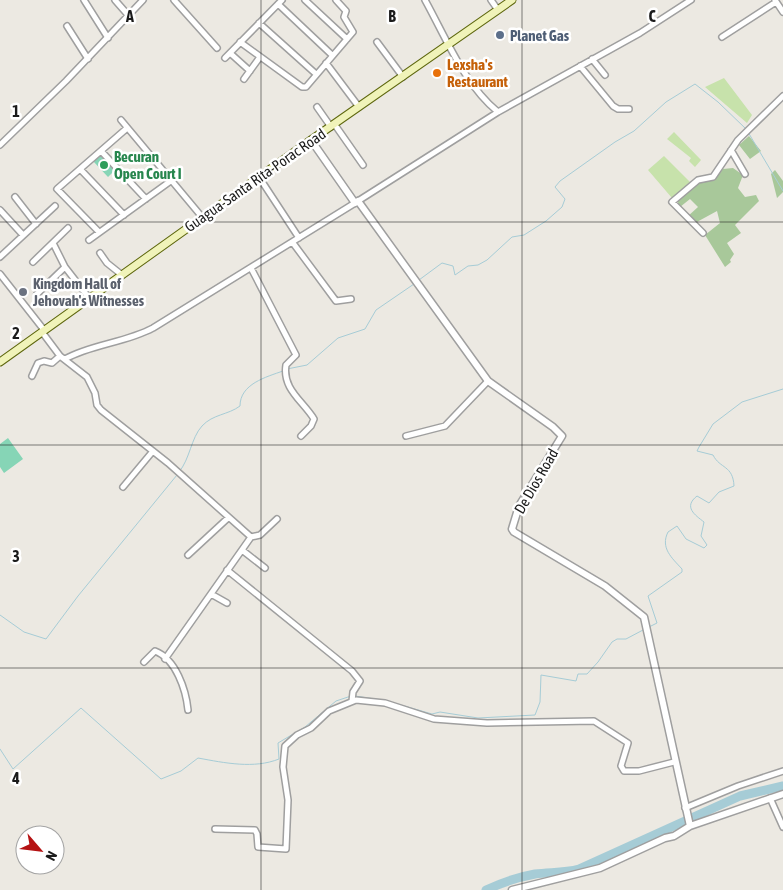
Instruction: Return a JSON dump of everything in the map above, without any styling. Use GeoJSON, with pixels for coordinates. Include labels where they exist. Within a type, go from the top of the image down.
{"type":"FeatureCollection","features":[{"type":"Feature","properties":{"kind":"main road","name":"Guagua-Santa Rita-Porac Road"},"geometry":{"type":"LineString","coordinates":[[0,362],[311,140],[512,0]]}},
{"type":"Feature","properties":{"kind":"street"},"geometry":{"type":"LineString","coordinates":[[84,0],[108,38]]}},
{"type":"Feature","properties":{"kind":"street"},"geometry":{"type":"LineString","coordinates":[[115,0],[128,16]]}},
{"type":"Feature","properties":{"kind":"street"},"geometry":{"type":"LineString","coordinates":[[0,145],[88,59],[143,0]]}},
{"type":"Feature","properties":{"kind":"street"},"geometry":{"type":"LineString","coordinates":[[174,0],[217,48]]}},
{"type":"Feature","properties":{"kind":"street"},"geometry":{"type":"LineString","coordinates":[[305,0],[347,40]]}},
{"type":"Feature","properties":{"kind":"street"},"geometry":{"type":"LineString","coordinates":[[240,42],[302,87],[306,87],[347,40],[353,30],[344,17],[346,11],[336,0]]}},
{"type":"Feature","properties":{"kind":"street"},"geometry":{"type":"LineString","coordinates":[[425,0],[479,95],[498,112]]}},
{"type":"Feature","properties":{"kind":"street"},"geometry":{"type":"LineString","coordinates":[[491,0],[498,10]]}},
{"type":"Feature","properties":{"kind":"street"},"geometry":{"type":"LineString","coordinates":[[32,376],[38,363],[44,361],[52,363],[76,353],[142,334],[293,242],[498,112],[654,24],[691,0]]}},
{"type":"Feature","properties":{"kind":"street"},"geometry":{"type":"LineString","coordinates":[[722,37],[776,1],[783,12]]}},
{"type":"Feature","properties":{"kind":"street"},"geometry":{"type":"LineString","coordinates":[[225,58],[280,2],[332,55]]}},
{"type":"Feature","properties":{"kind":"street"},"geometry":{"type":"LineString","coordinates":[[259,23],[316,74]]}},
{"type":"Feature","properties":{"kind":"street"},"geometry":{"type":"LineString","coordinates":[[67,26],[88,59]]}},
{"type":"Feature","properties":{"kind":"street"},"geometry":{"type":"LineString","coordinates":[[378,42],[403,77]]}},
{"type":"Feature","properties":{"kind":"street"},"geometry":{"type":"LineString","coordinates":[[230,52],[250,71]]}},
{"type":"Feature","properties":{"kind":"street"},"geometry":{"type":"LineString","coordinates":[[244,80],[260,57]]}},
{"type":"Feature","properties":{"kind":"street"},"geometry":{"type":"LineString","coordinates":[[592,59],[605,75]]}},
{"type":"Feature","properties":{"kind":"street"},"geometry":{"type":"LineString","coordinates":[[326,63],[359,107]]}},
{"type":"Feature","properties":{"kind":"street"},"geometry":{"type":"LineString","coordinates":[[580,66],[613,106],[618,109],[629,109]]}},
{"type":"Feature","properties":{"kind":"street"},"geometry":{"type":"LineString","coordinates":[[703,233],[672,202],[698,180],[713,177],[731,150],[783,96]]}},
{"type":"Feature","properties":{"kind":"street"},"geometry":{"type":"LineString","coordinates":[[317,107],[363,165]]}},
{"type":"Feature","properties":{"kind":"street"},"geometry":{"type":"LineString","coordinates":[[121,120],[126,129],[172,180],[202,218]]}},
{"type":"Feature","properties":{"kind":"street"},"geometry":{"type":"LineString","coordinates":[[99,232],[57,189],[126,129]]}},
{"type":"Feature","properties":{"kind":"street","name":"De Dios Road"},"geometry":{"type":"LineString","coordinates":[[311,140],[488,381],[562,436],[519,506],[513,522],[514,532],[605,586],[640,612],[647,624],[674,762],[689,824]]}},
{"type":"Feature","properties":{"kind":"street"},"geometry":{"type":"LineString","coordinates":[[731,150],[745,174]]}},
{"type":"Feature","properties":{"kind":"street"},"geometry":{"type":"LineString","coordinates":[[102,151],[146,199]]}},
{"type":"Feature","properties":{"kind":"street"},"geometry":{"type":"LineString","coordinates":[[80,169],[124,215]]}},
{"type":"Feature","properties":{"kind":"street"},"geometry":{"type":"LineString","coordinates":[[259,177],[299,238]]}},
{"type":"Feature","properties":{"kind":"street"},"geometry":{"type":"LineString","coordinates":[[89,240],[172,180]]}},
{"type":"Feature","properties":{"kind":"street"},"geometry":{"type":"LineString","coordinates":[[15,197],[36,224]]}},
{"type":"Feature","properties":{"kind":"street"},"geometry":{"type":"LineString","coordinates":[[0,257],[55,206]]}},
{"type":"Feature","properties":{"kind":"street"},"geometry":{"type":"LineString","coordinates":[[0,210],[23,236]]}},
{"type":"Feature","properties":{"kind":"street"},"geometry":{"type":"LineString","coordinates":[[34,262],[68,228]]}},
{"type":"Feature","properties":{"kind":"street"},"geometry":{"type":"LineString","coordinates":[[53,242],[65,267],[89,298]]}},
{"type":"Feature","properties":{"kind":"street"},"geometry":{"type":"LineString","coordinates":[[293,242],[336,301],[352,299]]}},
{"type":"Feature","properties":{"kind":"street"},"geometry":{"type":"LineString","coordinates":[[100,254],[107,263],[122,275]]}},
{"type":"Feature","properties":{"kind":"street"},"geometry":{"type":"LineString","coordinates":[[37,294],[65,267]]}},
{"type":"Feature","properties":{"kind":"street"},"geometry":{"type":"LineString","coordinates":[[251,268],[295,350],[296,355],[286,370],[295,397],[314,419],[311,426],[301,436]]}},
{"type":"Feature","properties":{"kind":"street"},"geometry":{"type":"LineString","coordinates":[[0,274],[63,358],[87,377],[95,393],[97,405],[101,410],[153,451],[251,537]]}},
{"type":"Feature","properties":{"kind":"street"},"geometry":{"type":"LineString","coordinates":[[406,436],[445,426],[488,381]]}},
{"type":"Feature","properties":{"kind":"street"},"geometry":{"type":"LineString","coordinates":[[123,487],[153,451]]}},
{"type":"Feature","properties":{"kind":"street"},"geometry":{"type":"LineString","coordinates":[[188,555],[228,518]]}},
{"type":"Feature","properties":{"kind":"street"},"geometry":{"type":"LineString","coordinates":[[165,659],[251,537],[260,535],[277,519]]}},
{"type":"Feature","properties":{"kind":"street"},"geometry":{"type":"LineString","coordinates":[[242,550],[266,568]]}},
{"type":"Feature","properties":{"kind":"street"},"geometry":{"type":"LineString","coordinates":[[215,829],[255,830],[258,847],[286,849],[288,800],[283,767],[285,746],[298,735],[311,728],[329,711],[353,697],[360,681],[352,671],[227,570]]}},
{"type":"Feature","properties":{"kind":"street"},"geometry":{"type":"LineString","coordinates":[[211,594],[227,603]]}},
{"type":"Feature","properties":{"kind":"street"},"geometry":{"type":"LineString","coordinates":[[144,662],[155,651],[165,659],[181,679],[188,710]]}},
{"type":"Feature","properties":{"kind":"street"},"geometry":{"type":"LineString","coordinates":[[353,697],[385,703],[440,719],[487,722],[594,721],[628,744],[621,766],[624,771],[639,771],[674,762]]}},
{"type":"Feature","properties":{"kind":"street"},"geometry":{"type":"LineString","coordinates":[[686,811],[738,786],[783,771]]}},
{"type":"Feature","properties":{"kind":"street"},"geometry":{"type":"LineString","coordinates":[[512,890],[600,868],[665,838],[674,836],[689,824],[783,794]]}},
{"type":"Feature","properties":{"kind":"street"},"geometry":{"type":"LineString","coordinates":[[770,798],[783,827]]}},
{"type":"Feature","properties":{"kind":"green space"},"geometry":{"type":"Polygon","coordinates":[[[724,78],[752,115],[747,123],[705,87],[724,78]]]}},
{"type":"Feature","properties":{"kind":"green space"},"geometry":{"type":"Polygon","coordinates":[[[674,132],[701,160],[695,167],[689,161],[691,158],[667,139],[674,132]]]}},
{"type":"Feature","properties":{"kind":"green space"},"geometry":{"type":"Polygon","coordinates":[[[749,136],[761,151],[750,159],[739,145],[749,136]]]}},
{"type":"Feature","properties":{"kind":"green space","name":"Becuran Open Court I"},"geometry":{"type":"Polygon","coordinates":[[[101,154],[115,170],[108,177],[93,161],[101,154]]]}},
{"type":"Feature","properties":{"kind":"green space"},"geometry":{"type":"Polygon","coordinates":[[[664,156],[692,184],[672,198],[648,170],[664,156]]]}},
{"type":"Feature","properties":{"kind":"green space"},"geometry":{"type":"Polygon","coordinates":[[[733,168],[743,175],[738,188],[745,197],[756,195],[759,201],[735,225],[741,233],[727,243],[734,254],[730,260],[731,262],[725,267],[705,235],[720,223],[717,211],[695,223],[687,217],[698,207],[690,199],[680,207],[677,200],[696,183],[714,180],[723,169],[733,168]]]}},
{"type":"Feature","properties":{"kind":"green space"},"geometry":{"type":"Polygon","coordinates":[[[775,170],[783,181],[783,192],[777,198],[771,174],[775,170]]]}},
{"type":"Feature","properties":{"kind":"green space"},"geometry":{"type":"Polygon","coordinates":[[[8,438],[23,459],[4,473],[0,467],[0,444],[8,438]]]}},
{"type":"Feature","properties":{"kind":"waterway"},"geometry":{"type":"LineString","coordinates":[[419,280],[442,263],[453,266],[455,275],[468,266],[478,265],[487,260],[512,237],[524,235],[546,221],[562,207],[565,199],[555,187],[560,181],[615,142],[634,131],[666,102],[695,84],[718,102],[745,128]]}},
{"type":"Feature","properties":{"kind":"waterway"},"geometry":{"type":"LineString","coordinates":[[748,132],[783,191]]}},
{"type":"Feature","properties":{"kind":"waterway"},"geometry":{"type":"LineString","coordinates":[[287,369],[307,365],[338,338],[365,329],[376,310],[414,284]]}},
{"type":"Feature","properties":{"kind":"waterway"},"geometry":{"type":"LineString","coordinates":[[179,472],[186,461],[195,436],[206,422],[240,406],[244,392],[255,382],[283,371]]}},
{"type":"Feature","properties":{"kind":"waterway"},"geometry":{"type":"LineString","coordinates":[[649,627],[657,623],[648,596],[682,572],[682,569],[666,548],[665,543],[668,532],[677,526],[686,539],[704,548],[707,545],[701,536],[704,522],[692,511],[691,504],[697,496],[709,503],[719,492],[734,486],[729,471],[713,455],[697,451],[699,447],[713,424],[742,402],[783,389]]}},
{"type":"Feature","properties":{"kind":"waterway"},"geometry":{"type":"LineString","coordinates":[[0,615],[24,632],[46,639],[78,596],[177,475]]}},
{"type":"Feature","properties":{"kind":"waterway"},"geometry":{"type":"LineString","coordinates":[[387,701],[432,714],[440,712],[478,718],[535,715],[540,702],[541,675],[576,681],[578,674],[587,674],[612,642],[617,639],[626,639],[643,630]]}},
{"type":"Feature","properties":{"kind":"waterway"},"geometry":{"type":"LineString","coordinates":[[0,749],[13,769],[81,708],[161,779],[181,771],[198,758],[250,764],[260,764],[279,759],[278,743],[305,727],[336,701],[351,696]]}},
{"type":"Feature","properties":{"kind":"waterway"},"geometry":{"type":"LineString","coordinates":[[355,696],[381,700]]}},
{"type":"Feature","properties":{"kind":"waterway"},"geometry":{"type":"LineString","coordinates":[[486,890],[510,880],[529,875],[579,869],[740,796],[783,786]]}},
{"type":"Feature","properties":{"kind":"place","name":"Planet Gas"},"geometry":{"type":"Point","coordinates":[500,35]}},
{"type":"Feature","properties":{"kind":"place","name":"Lexsha's Restaurant"},"geometry":{"type":"Point","coordinates":[437,73]}},
{"type":"Feature","properties":{"kind":"place","name":"Becuran Open Court I"},"geometry":{"type":"Point","coordinates":[104,165]}},
{"type":"Feature","properties":{"kind":"place","name":"Kingdom Hall of Jehovah's Witnesses"},"geometry":{"type":"Point","coordinates":[23,292]}}]}
